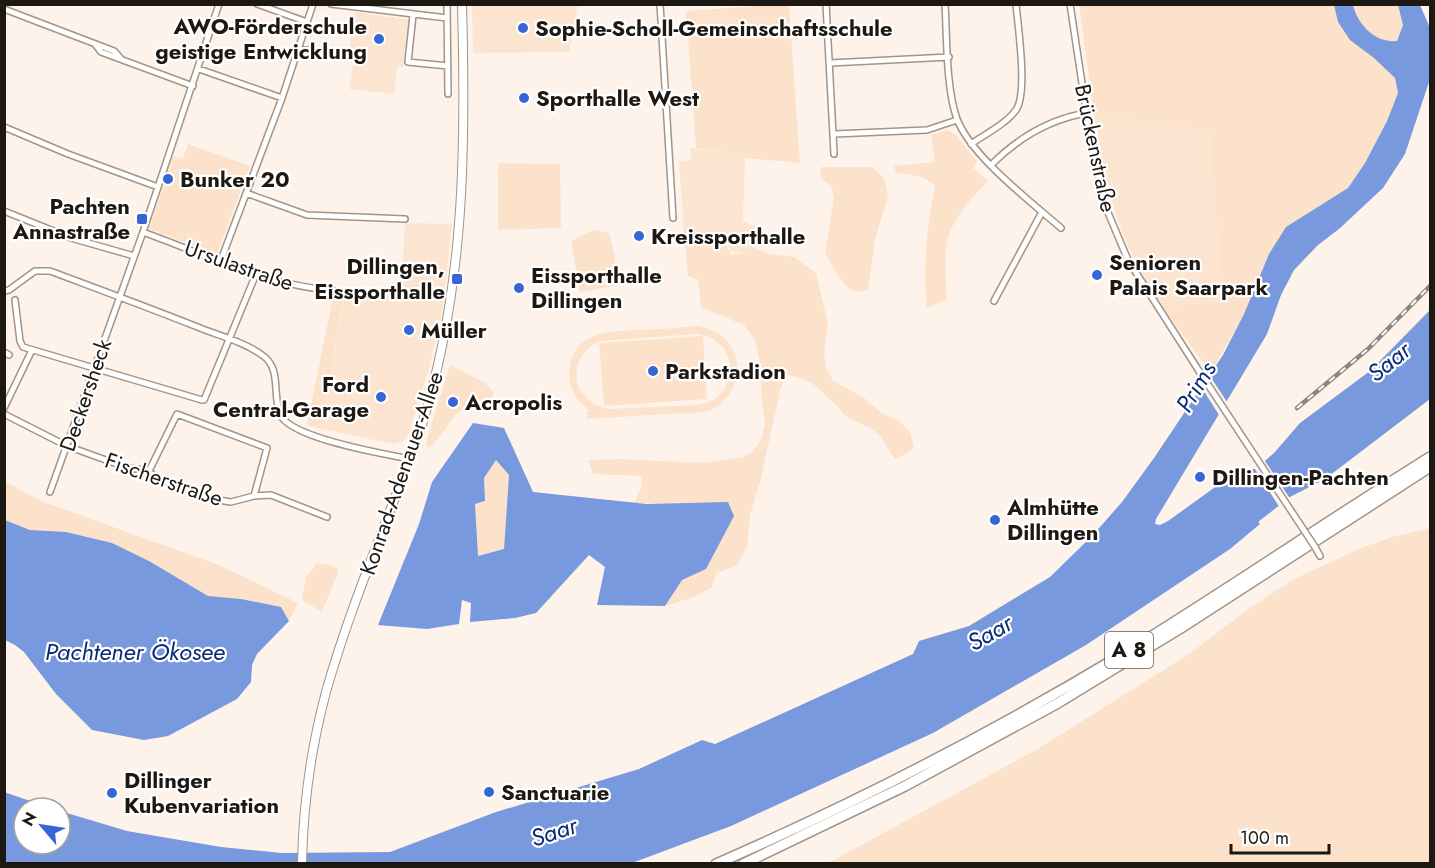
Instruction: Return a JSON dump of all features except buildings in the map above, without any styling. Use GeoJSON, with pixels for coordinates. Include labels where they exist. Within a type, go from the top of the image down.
{"type":"FeatureCollection","features":[{"type":"Feature","properties":{"kind":"highway","name":"A 8"},"geometry":{"type":"LineString","coordinates":[[716,864],[901,777],[1054,695],[1178,620],[1431,457]]}},
{"type":"Feature","properties":{"kind":"highway","name":"A 8"},"geometry":{"type":"LineString","coordinates":[[743,864],[905,786],[1058,702],[1181,628],[1431,467]]}},
{"type":"Feature","properties":{"kind":"street","name":"Deckersheck"},"geometry":{"type":"LineString","coordinates":[[50,492],[143,232],[219,4]]}},
{"type":"Feature","properties":{"kind":"street"},"geometry":{"type":"LineString","coordinates":[[257,4],[308,21]]}},
{"type":"Feature","properties":{"kind":"street"},"geometry":{"type":"LineString","coordinates":[[221,260],[282,98],[313,4]]}},
{"type":"Feature","properties":{"kind":"street"},"geometry":{"type":"LineString","coordinates":[[331,4],[447,18]]}},
{"type":"Feature","properties":{"kind":"street"},"geometry":{"type":"LineString","coordinates":[[447,4],[448,94]]}},
{"type":"Feature","properties":{"kind":"street","name":"Konrad-Adenauer-Allee"},"geometry":{"type":"LineString","coordinates":[[302,864],[304,813],[323,705],[340,646],[430,400],[453,292],[458,250],[464,109],[462,4]]}},
{"type":"Feature","properties":{"kind":"street"},"geometry":{"type":"LineString","coordinates":[[660,4],[673,218]]}},
{"type":"Feature","properties":{"kind":"street"},"geometry":{"type":"LineString","coordinates":[[826,4],[834,154]]}},
{"type":"Feature","properties":{"kind":"street"},"geometry":{"type":"LineString","coordinates":[[945,4],[951,91],[957,120],[971,144],[991,165],[1060,228]]}},
{"type":"Feature","properties":{"kind":"street"},"geometry":{"type":"LineString","coordinates":[[971,144],[1011,116],[1020,103],[1022,86],[1016,4]]}},
{"type":"Feature","properties":{"kind":"street","name":"Brückenstraße"},"geometry":{"type":"LineString","coordinates":[[1070,4],[1099,182],[1120,244],[1143,286],[1320,556]]}},
{"type":"Feature","properties":{"kind":"street"},"geometry":{"type":"LineString","coordinates":[[4,9],[114,51],[121,59],[193,86]]}},
{"type":"Feature","properties":{"kind":"street"},"geometry":{"type":"LineString","coordinates":[[413,15],[408,62],[448,66]]}},
{"type":"Feature","properties":{"kind":"street"},"geometry":{"type":"LineString","coordinates":[[299,49],[346,55]]}},
{"type":"Feature","properties":{"kind":"street"},"geometry":{"type":"LineString","coordinates":[[830,63],[949,57]]}},
{"type":"Feature","properties":{"kind":"street"},"geometry":{"type":"LineString","coordinates":[[199,69],[282,98]]}},
{"type":"Feature","properties":{"kind":"street"},"geometry":{"type":"LineString","coordinates":[[991,165],[1013,144],[1041,127],[1066,117],[1087,113]]}},
{"type":"Feature","properties":{"kind":"street"},"geometry":{"type":"LineString","coordinates":[[834,134],[927,130],[957,120]]}},
{"type":"Feature","properties":{"kind":"street"},"geometry":{"type":"LineString","coordinates":[[4,127],[68,154],[158,187]]}},
{"type":"Feature","properties":{"kind":"street"},"geometry":{"type":"LineString","coordinates":[[246,193],[307,214],[405,219]]}},
{"type":"Feature","properties":{"kind":"street"},"geometry":{"type":"LineString","coordinates":[[4,211],[71,238],[134,256]]}},
{"type":"Feature","properties":{"kind":"street"},"geometry":{"type":"LineString","coordinates":[[994,301],[1042,212]]}},
{"type":"Feature","properties":{"kind":"street","name":"Ursulastraße"},"geometry":{"type":"LineString","coordinates":[[143,232],[288,284],[336,291]]}},
{"type":"Feature","properties":{"kind":"street"},"geometry":{"type":"LineString","coordinates":[[4,291],[42,269],[230,340],[261,354],[270,363],[275,375],[279,413],[287,424],[309,434],[410,459]]}},
{"type":"Feature","properties":{"kind":"street"},"geometry":{"type":"LineString","coordinates":[[15,300],[20,341],[23,347],[186,397],[204,400],[256,274]]}},
{"type":"Feature","properties":{"kind":"street"},"geometry":{"type":"LineString","coordinates":[[4,408],[32,350]]}},
{"type":"Feature","properties":{"kind":"street","name":"Fischerstraße"},"geometry":{"type":"LineString","coordinates":[[4,414],[68,446],[129,468],[149,471],[160,479],[221,502],[271,495],[327,517]]}},
{"type":"Feature","properties":{"kind":"street"},"geometry":{"type":"LineString","coordinates":[[149,471],[177,414],[267,448],[254,496]]}},
{"type":"Feature","properties":{"kind":"shaded area","name":"Sophie-Scholl-Gemeinschaftsschule"},"geometry":{"type":"Polygon","coordinates":[[[472,5],[578,5],[569,52],[473,53],[472,5]]]}},
{"type":"Feature","properties":{"kind":"shaded area"},"geometry":{"type":"Polygon","coordinates":[[[789,5],[800,163],[745,158],[739,154],[696,148],[686,11],[789,5]]]}},
{"type":"Feature","properties":{"kind":"shaded area"},"geometry":{"type":"Polygon","coordinates":[[[1079,5],[1334,5],[1339,22],[1395,78],[1398,94],[1365,163],[1348,188],[1311,211],[1269,254],[1244,314],[1211,373],[1161,305],[1223,302],[1209,130],[1094,114],[1079,5]]]}},
{"type":"Feature","properties":{"kind":"shaded area"},"geometry":{"type":"Polygon","coordinates":[[[1353,5],[1398,5],[1403,25],[1397,41],[1375,36],[1363,26],[1353,5]]]}},
{"type":"Feature","properties":{"kind":"shaded area","name":"AWO-Förderschule geistige Entwicklung"},"geometry":{"type":"Polygon","coordinates":[[[355,12],[409,20],[403,67],[397,67],[394,94],[349,89],[354,60],[348,59],[355,12]]]}},
{"type":"Feature","properties":{"kind":"shaded area"},"geometry":{"type":"Polygon","coordinates":[[[1094,114],[1209,129],[1223,302],[1161,305],[1137,265],[1115,212],[1094,114]]]}},
{"type":"Feature","properties":{"kind":"shaded area"},"geometry":{"type":"Polygon","coordinates":[[[947,130],[955,134],[977,161],[973,168],[988,181],[963,210],[949,234],[945,261],[947,299],[927,308],[926,248],[935,187],[923,178],[896,173],[894,166],[935,162],[931,135],[947,130]]]}},
{"type":"Feature","properties":{"kind":"shaded area"},"geometry":{"type":"Polygon","coordinates":[[[188,144],[250,166],[217,254],[149,229],[173,156],[183,159],[188,144]]]}},
{"type":"Feature","properties":{"kind":"shaded area"},"geometry":{"type":"Polygon","coordinates":[[[690,148],[739,154],[745,158],[743,221],[755,226],[752,254],[731,251],[723,231],[684,231],[679,161],[691,160],[690,148]]]}},
{"type":"Feature","properties":{"kind":"shaded area"},"geometry":{"type":"Polygon","coordinates":[[[498,163],[560,164],[561,228],[498,230],[498,163]]]}},
{"type":"Feature","properties":{"kind":"shaded area"},"geometry":{"type":"Polygon","coordinates":[[[821,167],[872,167],[884,178],[888,196],[875,240],[868,290],[857,292],[847,287],[825,253],[834,198],[831,186],[820,177],[821,167]]]}},
{"type":"Feature","properties":{"kind":"shaded area"},"geometry":{"type":"Polygon","coordinates":[[[405,223],[452,224],[443,308],[429,368],[409,433],[404,441],[393,444],[322,429],[344,293],[401,294],[405,223]]]}},
{"type":"Feature","properties":{"kind":"shaded area"},"geometry":{"type":"Polygon","coordinates":[[[593,230],[609,233],[615,256],[615,286],[580,292],[571,241],[593,230]]]}},
{"type":"Feature","properties":{"kind":"shaded area"},"geometry":{"type":"Polygon","coordinates":[[[684,231],[723,231],[730,255],[752,252],[753,247],[769,254],[794,257],[816,273],[828,323],[824,354],[826,367],[833,381],[863,397],[883,414],[900,421],[910,432],[914,447],[895,459],[879,435],[845,416],[811,382],[786,375],[780,391],[760,482],[750,515],[747,548],[736,566],[717,573],[712,587],[697,596],[665,606],[682,580],[706,569],[728,502],[634,503],[642,485],[641,476],[593,474],[588,460],[621,459],[705,463],[743,457],[752,452],[761,440],[765,424],[760,361],[755,340],[744,325],[701,307],[698,280],[688,276],[684,231]]]}},
{"type":"Feature","properties":{"kind":"shaded area"},"geometry":{"type":"Polygon","coordinates":[[[333,297],[343,297],[322,429],[307,425],[333,297]]]}},
{"type":"Feature","properties":{"kind":"shaded area"},"geometry":{"type":"Polygon","coordinates":[[[697,326],[709,329],[725,339],[735,355],[736,381],[733,389],[722,402],[707,411],[697,413],[587,419],[587,412],[590,411],[574,394],[569,378],[572,358],[577,348],[585,341],[594,336],[617,331],[697,326]],[[701,335],[600,341],[581,357],[577,367],[580,388],[595,404],[608,409],[690,406],[713,400],[727,384],[730,364],[720,344],[701,335]]]}},
{"type":"Feature","properties":{"kind":"shaded area","name":"Parkstadion"},"geometry":{"type":"Polygon","coordinates":[[[703,336],[707,399],[604,406],[599,343],[703,336]]]}},
{"type":"Feature","properties":{"kind":"shaded area"},"geometry":{"type":"Polygon","coordinates":[[[450,365],[485,383],[494,393],[490,400],[476,403],[459,412],[428,449],[426,442],[450,365]]]}},
{"type":"Feature","properties":{"kind":"shaded area"},"geometry":{"type":"Polygon","coordinates":[[[496,460],[509,475],[504,549],[478,556],[475,504],[485,501],[484,478],[496,460]]]}},
{"type":"Feature","properties":{"kind":"shaded area"},"geometry":{"type":"Polygon","coordinates":[[[5,481],[41,501],[219,565],[298,603],[289,621],[281,607],[241,599],[208,596],[149,561],[112,543],[66,532],[30,530],[5,520],[5,481]]]}},
{"type":"Feature","properties":{"kind":"shaded area"},"geometry":{"type":"Polygon","coordinates":[[[1430,528],[1430,863],[828,863],[1036,750],[1189,654],[1292,580],[1361,548],[1395,536],[1430,528]]]}},
{"type":"Feature","properties":{"kind":"shaded area"},"geometry":{"type":"Polygon","coordinates":[[[316,564],[331,565],[339,570],[322,612],[302,600],[306,577],[316,564]]]}},
{"type":"Feature","properties":{"kind":"water","name":"Saar"},"geometry":{"type":"Polygon","coordinates":[[[1334,5],[1353,5],[1363,26],[1375,36],[1397,41],[1403,25],[1398,5],[1420,5],[1430,28],[1430,79],[1405,154],[1383,188],[1339,229],[1318,245],[1294,270],[1281,295],[1267,334],[1155,524],[1160,525],[1168,521],[1218,485],[1258,467],[1274,453],[1300,423],[1370,371],[1430,310],[1430,399],[1325,479],[1290,497],[1258,522],[1260,524],[1230,549],[1086,645],[933,733],[731,826],[632,863],[5,863],[4,792],[16,796],[12,796],[12,856],[72,856],[72,815],[127,831],[221,847],[282,853],[390,852],[496,812],[639,769],[702,740],[715,744],[913,654],[919,641],[969,626],[1050,577],[1093,535],[1122,502],[1154,458],[1223,355],[1244,314],[1269,254],[1286,227],[1348,188],[1365,163],[1387,121],[1398,93],[1395,78],[1350,40],[1338,22],[1334,5]]]}},
{"type":"Feature","properties":{"kind":"water"},"geometry":{"type":"Polygon","coordinates":[[[473,423],[504,428],[533,492],[647,504],[728,502],[734,516],[706,569],[682,580],[665,606],[597,605],[605,567],[589,555],[536,613],[515,618],[470,622],[471,603],[462,600],[459,624],[427,629],[378,625],[419,524],[432,482],[473,423]],[[496,460],[484,478],[485,501],[475,504],[478,556],[504,549],[509,475],[496,460]]]}},
{"type":"Feature","properties":{"kind":"water","name":"Pachtener Ökosee"},"geometry":{"type":"Polygon","coordinates":[[[5,520],[30,530],[66,532],[112,543],[149,561],[208,596],[241,599],[281,607],[289,621],[257,654],[252,665],[251,682],[237,699],[168,736],[144,740],[92,730],[56,694],[24,652],[5,640],[5,520]]]}},
{"type":"Feature","properties":{"kind":"pier"},"geometry":{"type":"Polygon","coordinates":[[[1208,373],[1229,405],[1221,418],[1200,385],[1208,373]]]}},
{"type":"Feature","properties":{"kind":"pier"},"geometry":{"type":"Polygon","coordinates":[[[1263,458],[1291,500],[1280,508],[1253,466],[1263,458]]]}},
{"type":"Feature","properties":{"kind":"railway"},"geometry":{"type":"LineString","coordinates":[[1297,408],[1368,349],[1430,286]]}},
{"type":"Feature","properties":{"kind":"place","name":"Sophie-Scholl-Gemeinschaftsschule"},"geometry":{"type":"Point","coordinates":[523,28]}},
{"type":"Feature","properties":{"kind":"place","name":"AWO-Förderschule geistige Entwicklung"},"geometry":{"type":"Point","coordinates":[379,39]}},
{"type":"Feature","properties":{"kind":"place","name":"Sporthalle West"},"geometry":{"type":"Point","coordinates":[524,98]}},
{"type":"Feature","properties":{"kind":"place","name":"Bunker 20"},"geometry":{"type":"Point","coordinates":[168,179]}},
{"type":"Feature","properties":{"kind":"place","name":"Pachten Annastraße"},"geometry":{"type":"Point","coordinates":[142,219]}},
{"type":"Feature","properties":{"kind":"place","name":"Kreissporthalle"},"geometry":{"type":"Point","coordinates":[639,236]}},
{"type":"Feature","properties":{"kind":"place","name":"Senioren Palais Saarpark"},"geometry":{"type":"Point","coordinates":[1097,275]}},
{"type":"Feature","properties":{"kind":"place","name":"Dillingen, Eissporthalle"},"geometry":{"type":"Point","coordinates":[457,279]}},
{"type":"Feature","properties":{"kind":"place","name":"Eissporthalle Dillingen"},"geometry":{"type":"Point","coordinates":[519,288]}},
{"type":"Feature","properties":{"kind":"place","name":"Müller"},"geometry":{"type":"Point","coordinates":[409,330]}},
{"type":"Feature","properties":{"kind":"place","name":"Parkstadion"},"geometry":{"type":"Point","coordinates":[653,371]}},
{"type":"Feature","properties":{"kind":"place","name":"Ford Central-Garage"},"geometry":{"type":"Point","coordinates":[381,397]}},
{"type":"Feature","properties":{"kind":"place","name":"Acropolis"},"geometry":{"type":"Point","coordinates":[453,402]}},
{"type":"Feature","properties":{"kind":"place","name":"Dillingen-Pachten"},"geometry":{"type":"Point","coordinates":[1200,477]}},
{"type":"Feature","properties":{"kind":"place","name":"Almhütte Dillingen"},"geometry":{"type":"Point","coordinates":[995,520]}},
{"type":"Feature","properties":{"kind":"place","name":"Sanctuarie"},"geometry":{"type":"Point","coordinates":[489,792]}},
{"type":"Feature","properties":{"kind":"place","name":"Dillinger Kubenvariation"},"geometry":{"type":"Point","coordinates":[112,793]}},
{"type":"Feature","properties":{"kind":"water label","name":"Prims"},"geometry":{"type":"Point","coordinates":[1196,387]}}]}
